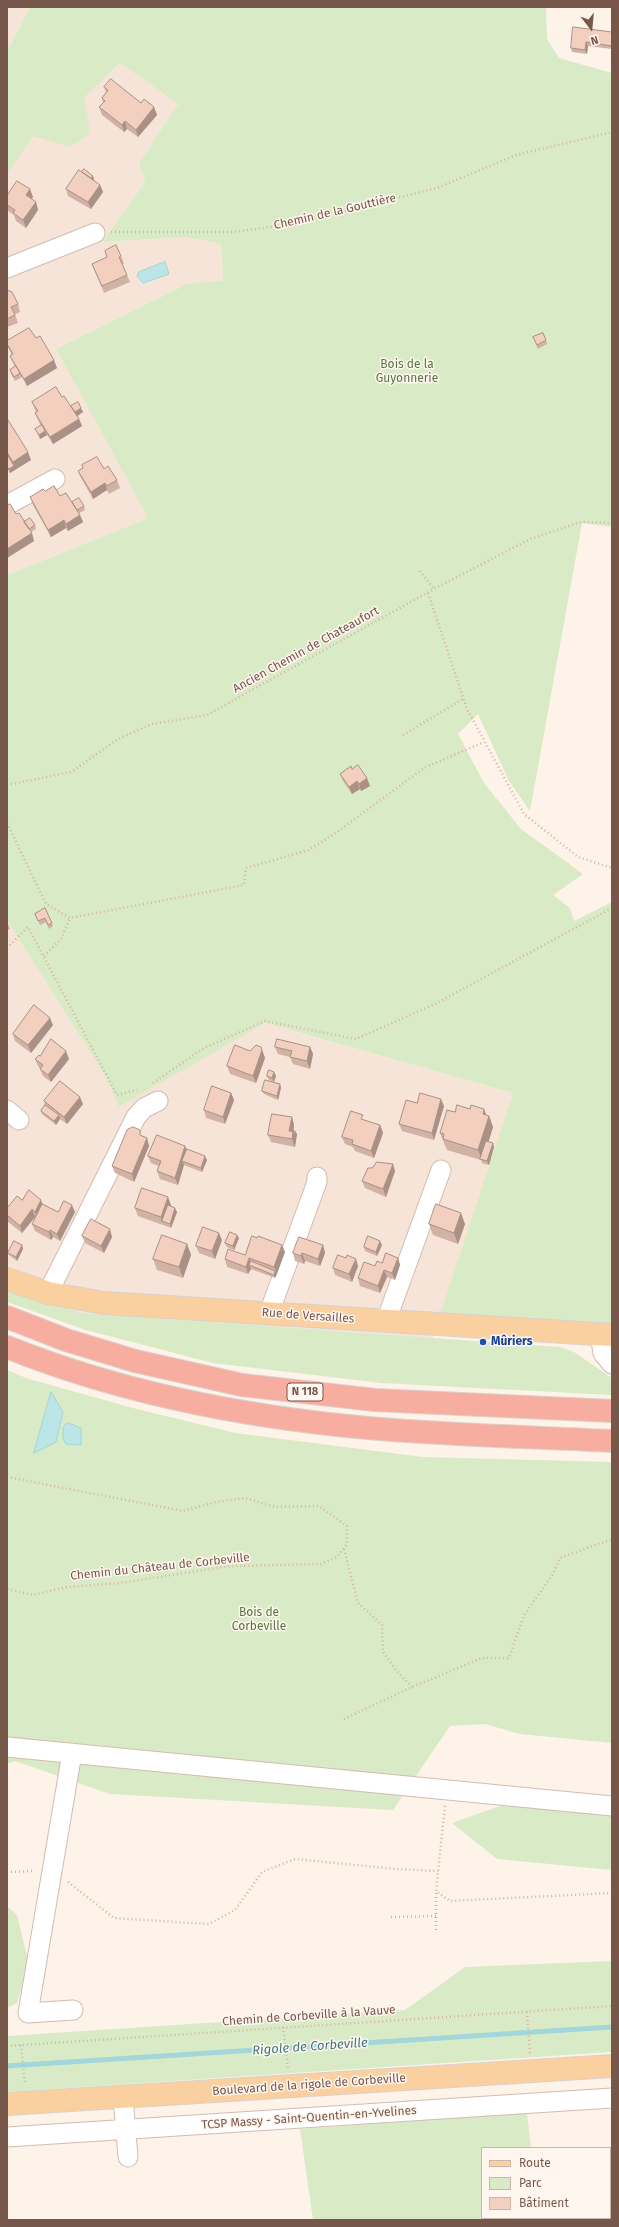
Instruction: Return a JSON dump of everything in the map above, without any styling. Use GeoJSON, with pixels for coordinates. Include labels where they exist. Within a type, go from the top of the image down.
{"type":"FeatureCollection","features":[{"type":"Feature","properties":{"kind":"highway","name":"N 118"},"geometry":{"type":"LineString","coordinates":[[7,1317],[66,1340],[134,1361],[242,1385],[375,1400],[612,1411]]}},
{"type":"Feature","properties":{"kind":"highway","name":"N 118"},"geometry":{"type":"LineString","coordinates":[[7,1347],[60,1368],[132,1389],[234,1410],[297,1420],[369,1428],[612,1441]]}},
{"type":"Feature","properties":{"kind":"main road","name":"Rue de Versailles"},"geometry":{"type":"LineString","coordinates":[[7,1279],[48,1293],[110,1303],[606,1335]]}},
{"type":"Feature","properties":{"kind":"main road","name":"Boulevard de la rigole de Corbeville"},"geometry":{"type":"LineString","coordinates":[[7,2104],[612,2066]]}},
{"type":"Feature","properties":{"kind":"street"},"geometry":{"type":"LineString","coordinates":[[7,268],[95,232]]}},
{"type":"Feature","properties":{"kind":"street"},"geometry":{"type":"LineString","coordinates":[[7,506],[55,479]]}},
{"type":"Feature","properties":{"kind":"street"},"geometry":{"type":"LineString","coordinates":[[48,1293],[136,1117],[155,1093]]}},
{"type":"Feature","properties":{"kind":"street"},"geometry":{"type":"LineString","coordinates":[[386,1321],[441,1170]]}},
{"type":"Feature","properties":{"kind":"street"},"geometry":{"type":"LineString","coordinates":[[269,1314],[317,1182],[317,1177]]}},
{"type":"Feature","properties":{"kind":"street"},"geometry":{"type":"LineString","coordinates":[[606,1335],[603,1353],[612,1364]]}},
{"type":"Feature","properties":{"kind":"street"},"geometry":{"type":"LineString","coordinates":[[7,1747],[612,1806]]}},
{"type":"Feature","properties":{"kind":"street"},"geometry":{"type":"LineString","coordinates":[[72,1753],[28,2013],[73,2010]]}},
{"type":"Feature","properties":{"kind":"street"},"geometry":{"type":"LineString","coordinates":[[123,2097],[128,2157]]}},
{"type":"Feature","properties":{"kind":"street","name":"TCSP Massy - Saint-Quentin-en-Yvelines"},"geometry":{"type":"LineString","coordinates":[[7,2137],[612,2098]]}},
{"type":"Feature","properties":{"kind":"path","name":"Chemin de la Gouttière"},"geometry":{"type":"LineString","coordinates":[[95,232],[234,232],[292,224],[437,188],[516,155],[612,132]]}},
{"type":"Feature","properties":{"kind":"path","name":"Ancien Chemin de Chateaufort"},"geometry":{"type":"LineString","coordinates":[[7,785],[71,772],[118,739],[152,724],[207,715],[530,539],[580,522],[612,523]]}},
{"type":"Feature","properties":{"kind":"path"},"geometry":{"type":"LineString","coordinates":[[420,571],[434,590]]}},
{"type":"Feature","properties":{"kind":"path"},"geometry":{"type":"LineString","coordinates":[[428,594],[463,699],[484,742],[524,814],[578,857],[612,868]]}},
{"type":"Feature","properties":{"kind":"path"},"geometry":{"type":"LineString","coordinates":[[404,735],[463,699]]}},
{"type":"Feature","properties":{"kind":"path"},"geometry":{"type":"LineString","coordinates":[[7,823],[46,904],[70,918],[244,885],[246,868],[309,850],[340,830],[424,768],[484,742]]}},
{"type":"Feature","properties":{"kind":"path"},"geometry":{"type":"LineString","coordinates":[[155,1093],[204,1048],[265,1021],[356,1039],[435,1004],[612,908]]}},
{"type":"Feature","properties":{"kind":"path"},"geometry":{"type":"LineString","coordinates":[[44,956],[61,939],[70,918]]}},
{"type":"Feature","properties":{"kind":"path"},"geometry":{"type":"LineString","coordinates":[[7,948],[28,927],[117,1095],[140,1089]]}},
{"type":"Feature","properties":{"kind":"path"},"geometry":{"type":"LineString","coordinates":[[7,1478],[183,1511],[216,1502],[244,1498],[275,1507],[319,1506],[347,1526],[347,1544],[344,1548],[358,1603],[382,1625],[383,1652],[396,1670],[412,1687]]}},
{"type":"Feature","properties":{"kind":"path"},"geometry":{"type":"LineString","coordinates":[[344,1719],[412,1687],[482,1658],[509,1658],[524,1615],[553,1574],[560,1558],[612,1539]]}},
{"type":"Feature","properties":{"kind":"path","name":"Chemin du Château de Corbeville"},"geometry":{"type":"LineString","coordinates":[[7,1589],[33,1595],[67,1587],[120,1583],[230,1566],[321,1564],[337,1557],[344,1548]]}},
{"type":"Feature","properties":{"kind":"path"},"geometry":{"type":"LineString","coordinates":[[436,1930],[436,1891],[447,1790]]}},
{"type":"Feature","properties":{"kind":"path"},"geometry":{"type":"LineString","coordinates":[[7,1872],[53,1871],[114,1918],[209,1924],[235,1910],[262,1872],[295,1859],[396,1869],[438,1871]]}},
{"type":"Feature","properties":{"kind":"path"},"geometry":{"type":"LineString","coordinates":[[436,1891],[450,1901],[612,1893]]}},
{"type":"Feature","properties":{"kind":"path"},"geometry":{"type":"LineString","coordinates":[[391,1917],[436,1916]]}},
{"type":"Feature","properties":{"kind":"path","name":"Chemin de Corbeville à la Vauve"},"geometry":{"type":"LineString","coordinates":[[7,2046],[612,2006]]}},
{"type":"Feature","properties":{"kind":"path"},"geometry":{"type":"LineString","coordinates":[[527,2012],[530,2042]]}},
{"type":"Feature","properties":{"kind":"path"},"geometry":{"type":"LineString","coordinates":[[284,2027],[287,2060]]}},
{"type":"Feature","properties":{"kind":"path"},"geometry":{"type":"LineString","coordinates":[[21,2045],[24,2074]]}},
{"type":"Feature","properties":{"kind":"shaded area"},"geometry":{"type":"Polygon","coordinates":[[[7,7],[30,7],[10,46],[7,48],[7,7]]]}},
{"type":"Feature","properties":{"kind":"shaded area"},"geometry":{"type":"Polygon","coordinates":[[[120,63],[178,104],[139,163],[145,182],[104,242],[185,237],[221,244],[223,280],[187,284],[56,349],[148,518],[7,575],[7,175],[33,135],[70,147],[84,98],[120,63]]]}},
{"type":"Feature","properties":{"kind":"shaded area"},"geometry":{"type":"Polygon","coordinates":[[[7,920],[105,1076],[119,1107],[264,1023],[513,1093],[432,1339],[74,1321],[7,1299],[7,920]]]}},
{"type":"Feature","properties":{"kind":"green space","name":"Bois de la Guyonnerie"},"geometry":{"type":"Polygon","coordinates":[[[30,7],[546,7],[547,39],[559,58],[612,73],[612,527],[582,523],[530,811],[509,781],[478,714],[458,734],[484,783],[521,829],[583,874],[553,895],[570,908],[574,921],[612,902],[612,1326],[440,1314],[513,1093],[265,1023],[119,1107],[105,1076],[7,920],[7,575],[148,518],[56,349],[187,284],[223,280],[221,244],[185,237],[103,242],[145,182],[139,163],[178,104],[120,63],[84,98],[90,133],[70,147],[33,136],[7,175],[7,48],[10,46],[30,7]]]}},
{"type":"Feature","properties":{"kind":"green space"},"geometry":{"type":"Polygon","coordinates":[[[7,1286],[80,1313],[560,1347],[574,1352],[612,1378],[612,1395],[381,1383],[213,1363],[86,1330],[7,1302],[7,1286]]]}},
{"type":"Feature","properties":{"kind":"green space","name":"Bois de Corbeville"},"geometry":{"type":"Polygon","coordinates":[[[7,1370],[26,1378],[129,1407],[235,1433],[423,1457],[612,1462],[612,1743],[520,1734],[485,1724],[450,1726],[393,1810],[110,1794],[15,1761],[7,1764],[7,1370]]]}},
{"type":"Feature","properties":{"kind":"green space"},"geometry":{"type":"Polygon","coordinates":[[[514,1801],[612,1811],[612,1870],[497,1859],[452,1823],[514,1801]]]}},
{"type":"Feature","properties":{"kind":"green space"},"geometry":{"type":"Polygon","coordinates":[[[7,1906],[17,1915],[29,1964],[17,2003],[7,2008],[7,1906]]]}},
{"type":"Feature","properties":{"kind":"green space"},"geometry":{"type":"Polygon","coordinates":[[[612,1961],[612,2052],[7,2092],[7,2036],[405,2010],[465,1967],[612,1961]]]}},
{"type":"Feature","properties":{"kind":"green space"},"geometry":{"type":"Polygon","coordinates":[[[527,2113],[531,2147],[481,2147],[481,2219],[538,2220],[313,2220],[300,2129],[527,2113]]]}},
{"type":"Feature","properties":{"kind":"water"},"geometry":{"type":"Polygon","coordinates":[[[165,262],[169,274],[143,283],[137,276],[139,272],[165,262]]]}},
{"type":"Feature","properties":{"kind":"water"},"geometry":{"type":"Polygon","coordinates":[[[51,1392],[63,1412],[56,1442],[34,1453],[51,1392]]]}},
{"type":"Feature","properties":{"kind":"water"},"geometry":{"type":"Polygon","coordinates":[[[68,1423],[81,1428],[81,1445],[66,1444],[63,1439],[63,1427],[68,1423]]]}},
{"type":"Feature","properties":{"kind":"building"},"geometry":{"type":"Polygon","coordinates":[[[573,27],[612,32],[612,46],[586,42],[585,50],[571,48],[573,27]]]}},
{"type":"Feature","properties":{"kind":"building"},"geometry":{"type":"Polygon","coordinates":[[[111,79],[141,103],[144,99],[154,107],[136,130],[125,121],[122,125],[99,107],[105,101],[102,98],[108,90],[104,87],[111,79]]]}},
{"type":"Feature","properties":{"kind":"building"},"geometry":{"type":"Polygon","coordinates":[[[84,169],[93,176],[91,178],[82,172],[84,169]]]}},
{"type":"Feature","properties":{"kind":"building"},"geometry":{"type":"Polygon","coordinates":[[[79,170],[100,185],[88,202],[66,189],[79,170]]]}},
{"type":"Feature","properties":{"kind":"building"},"geometry":{"type":"Polygon","coordinates":[[[17,181],[30,189],[26,195],[36,202],[23,220],[13,213],[15,210],[7,205],[7,196],[17,181]]]}},
{"type":"Feature","properties":{"kind":"building"},"geometry":{"type":"Polygon","coordinates":[[[116,245],[121,256],[119,257],[127,275],[102,286],[92,264],[107,257],[105,251],[116,245]]]}},
{"type":"Feature","properties":{"kind":"building"},"geometry":{"type":"Polygon","coordinates":[[[7,290],[12,292],[18,304],[11,307],[15,315],[7,319],[7,290]]]}},
{"type":"Feature","properties":{"kind":"building"},"geometry":{"type":"Polygon","coordinates":[[[29,328],[36,338],[40,336],[54,360],[24,379],[10,356],[13,354],[7,344],[7,341],[29,328]]]}},
{"type":"Feature","properties":{"kind":"building"},"geometry":{"type":"Polygon","coordinates":[[[543,333],[546,340],[537,345],[533,337],[543,333]]]}},
{"type":"Feature","properties":{"kind":"building"},"geometry":{"type":"Polygon","coordinates":[[[16,366],[20,373],[14,377],[10,370],[16,366]]]}},
{"type":"Feature","properties":{"kind":"building"},"geometry":{"type":"Polygon","coordinates":[[[56,387],[62,397],[64,396],[79,419],[50,437],[35,413],[38,411],[32,402],[56,387]]]}},
{"type":"Feature","properties":{"kind":"building"},"geometry":{"type":"Polygon","coordinates":[[[78,402],[81,408],[75,412],[71,406],[78,402]]]}},
{"type":"Feature","properties":{"kind":"building"},"geometry":{"type":"Polygon","coordinates":[[[7,420],[28,452],[13,462],[7,452],[7,420]]]}},
{"type":"Feature","properties":{"kind":"building"},"geometry":{"type":"Polygon","coordinates":[[[42,425],[45,431],[39,435],[35,429],[42,425]]]}},
{"type":"Feature","properties":{"kind":"building"},"geometry":{"type":"Polygon","coordinates":[[[7,454],[14,466],[9,469],[7,467],[7,454]]]}},
{"type":"Feature","properties":{"kind":"building"},"geometry":{"type":"Polygon","coordinates":[[[97,457],[104,469],[108,466],[117,480],[107,486],[105,483],[91,492],[78,471],[83,468],[82,465],[97,457]]]}},
{"type":"Feature","properties":{"kind":"building"},"geometry":{"type":"Polygon","coordinates":[[[54,486],[60,496],[66,493],[80,515],[66,524],[64,520],[48,530],[30,497],[43,489],[45,491],[54,486]]]}},
{"type":"Feature","properties":{"kind":"building"},"geometry":{"type":"Polygon","coordinates":[[[79,498],[84,506],[77,510],[72,502],[79,498]]]}},
{"type":"Feature","properties":{"kind":"building"},"geometry":{"type":"Polygon","coordinates":[[[10,504],[16,514],[19,513],[32,533],[7,549],[7,506],[10,504]]]}},
{"type":"Feature","properties":{"kind":"building"},"geometry":{"type":"Polygon","coordinates":[[[30,518],[35,525],[29,529],[24,522],[30,518]]]}},
{"type":"Feature","properties":{"kind":"building"},"geometry":{"type":"Polygon","coordinates":[[[358,765],[367,778],[359,784],[357,781],[349,787],[340,774],[351,766],[352,769],[358,765]]]}},
{"type":"Feature","properties":{"kind":"building"},"geometry":{"type":"Polygon","coordinates":[[[45,908],[52,923],[48,925],[45,918],[38,921],[35,914],[45,908]]]}},
{"type":"Feature","properties":{"kind":"building"},"geometry":{"type":"Polygon","coordinates":[[[34,1005],[50,1018],[28,1045],[13,1034],[34,1005]]]}},
{"type":"Feature","properties":{"kind":"building"},"geometry":{"type":"Polygon","coordinates":[[[51,1039],[66,1051],[48,1075],[40,1069],[43,1065],[35,1059],[39,1055],[40,1056],[51,1039]]]}},
{"type":"Feature","properties":{"kind":"building"},"geometry":{"type":"Polygon","coordinates":[[[277,1039],[310,1047],[307,1061],[290,1057],[292,1051],[275,1047],[277,1039]]]}},
{"type":"Feature","properties":{"kind":"building"},"geometry":{"type":"Polygon","coordinates":[[[235,1045],[250,1051],[256,1045],[261,1047],[262,1050],[253,1076],[227,1066],[235,1045]]]}},
{"type":"Feature","properties":{"kind":"building"},"geometry":{"type":"Polygon","coordinates":[[[269,1070],[274,1072],[272,1078],[267,1076],[269,1070]]]}},
{"type":"Feature","properties":{"kind":"building"},"geometry":{"type":"Polygon","coordinates":[[[265,1080],[280,1084],[277,1096],[262,1091],[265,1080]]]}},
{"type":"Feature","properties":{"kind":"building"},"geometry":{"type":"Polygon","coordinates":[[[60,1081],[80,1097],[64,1117],[44,1101],[60,1081]]]}},
{"type":"Feature","properties":{"kind":"building"},"geometry":{"type":"Polygon","coordinates":[[[212,1086],[231,1093],[223,1117],[204,1110],[212,1086]]]}},
{"type":"Feature","properties":{"kind":"building"},"geometry":{"type":"Polygon","coordinates":[[[420,1093],[441,1099],[432,1133],[399,1124],[406,1100],[417,1103],[420,1093]]]}},
{"type":"Feature","properties":{"kind":"building"},"geometry":{"type":"Polygon","coordinates":[[[45,1105],[59,1115],[54,1121],[41,1111],[45,1105]]]}},
{"type":"Feature","properties":{"kind":"building"},"geometry":{"type":"Polygon","coordinates":[[[457,1105],[470,1109],[471,1105],[484,1109],[483,1114],[489,1116],[478,1150],[443,1139],[444,1134],[440,1133],[447,1110],[455,1112],[457,1105]]]}},
{"type":"Feature","properties":{"kind":"building"},"geometry":{"type":"Polygon","coordinates":[[[351,1111],[363,1115],[361,1119],[380,1125],[371,1151],[352,1144],[353,1140],[342,1137],[351,1111]]]}},
{"type":"Feature","properties":{"kind":"building"},"geometry":{"type":"Polygon","coordinates":[[[272,1114],[292,1117],[289,1131],[293,1131],[292,1139],[268,1135],[272,1114]]]}},
{"type":"Feature","properties":{"kind":"building"},"geometry":{"type":"Polygon","coordinates":[[[133,1127],[140,1130],[140,1135],[147,1138],[132,1174],[112,1166],[127,1130],[133,1127]]]}},
{"type":"Feature","properties":{"kind":"building"},"geometry":{"type":"Polygon","coordinates":[[[157,1135],[185,1146],[175,1178],[157,1171],[161,1161],[148,1156],[157,1135]]]}},
{"type":"Feature","properties":{"kind":"building"},"geometry":{"type":"Polygon","coordinates":[[[486,1141],[493,1143],[487,1161],[480,1159],[486,1141]]]}},
{"type":"Feature","properties":{"kind":"building"},"geometry":{"type":"Polygon","coordinates":[[[187,1149],[205,1156],[201,1168],[182,1161],[187,1149]]]}},
{"type":"Feature","properties":{"kind":"building"},"geometry":{"type":"Polygon","coordinates":[[[377,1162],[393,1164],[383,1189],[362,1181],[368,1168],[372,1168],[377,1162]]]}},
{"type":"Feature","properties":{"kind":"building"},"geometry":{"type":"Polygon","coordinates":[[[142,1188],[168,1197],[161,1217],[135,1208],[142,1188]]]}},
{"type":"Feature","properties":{"kind":"building"},"geometry":{"type":"Polygon","coordinates":[[[29,1190],[41,1200],[35,1212],[32,1209],[20,1226],[7,1215],[7,1208],[17,1196],[22,1200],[29,1190]]]}},
{"type":"Feature","properties":{"kind":"building"},"geometry":{"type":"Polygon","coordinates":[[[64,1201],[72,1205],[57,1234],[32,1224],[42,1204],[58,1212],[64,1201]]]}},
{"type":"Feature","properties":{"kind":"building"},"geometry":{"type":"Polygon","coordinates":[[[436,1204],[461,1213],[454,1233],[429,1224],[436,1204]]]}},
{"type":"Feature","properties":{"kind":"building"},"geometry":{"type":"Polygon","coordinates":[[[168,1205],[175,1208],[170,1224],[162,1221],[168,1205]]]}},
{"type":"Feature","properties":{"kind":"building"},"geometry":{"type":"Polygon","coordinates":[[[91,1219],[110,1229],[101,1246],[82,1236],[91,1219]]]}},
{"type":"Feature","properties":{"kind":"building"},"geometry":{"type":"Polygon","coordinates":[[[203,1227],[219,1233],[212,1251],[196,1246],[203,1227]]]}},
{"type":"Feature","properties":{"kind":"building"},"geometry":{"type":"Polygon","coordinates":[[[230,1232],[237,1235],[233,1246],[225,1243],[230,1232]]]}},
{"type":"Feature","properties":{"kind":"building"},"geometry":{"type":"Polygon","coordinates":[[[162,1235],[187,1244],[179,1267],[153,1259],[162,1235]]]}},
{"type":"Feature","properties":{"kind":"building"},"geometry":{"type":"Polygon","coordinates":[[[252,1236],[257,1238],[258,1236],[282,1245],[274,1267],[249,1258],[246,1267],[225,1259],[228,1249],[245,1255],[252,1236]]]}},
{"type":"Feature","properties":{"kind":"building"},"geometry":{"type":"Polygon","coordinates":[[[368,1236],[380,1241],[376,1252],[364,1247],[368,1236]]]}},
{"type":"Feature","properties":{"kind":"building"},"geometry":{"type":"Polygon","coordinates":[[[299,1237],[323,1245],[318,1259],[302,1253],[301,1256],[293,1253],[299,1237]]]}},
{"type":"Feature","properties":{"kind":"building"},"geometry":{"type":"Polygon","coordinates":[[[14,1241],[22,1245],[16,1257],[8,1253],[14,1241]]]}},
{"type":"Feature","properties":{"kind":"building"},"geometry":{"type":"Polygon","coordinates":[[[386,1253],[398,1258],[392,1273],[384,1270],[378,1286],[358,1278],[364,1262],[375,1266],[377,1261],[382,1263],[386,1253]]]}},
{"type":"Feature","properties":{"kind":"building"},"geometry":{"type":"Polygon","coordinates":[[[338,1255],[346,1258],[347,1255],[356,1259],[349,1274],[333,1268],[338,1255]]]}},
{"type":"Feature","properties":{"kind":"building"},"geometry":{"type":"Polygon","coordinates":[[[251,1261],[275,1271],[274,1275],[249,1265],[251,1261]]]}},
{"type":"Feature","properties":{"kind":"waterway","name":"Rigole de Corbeville"},"geometry":{"type":"LineString","coordinates":[[7,2066],[612,2027]]}},
{"type":"Feature","properties":{"kind":"place","name":"Mûriers"},"geometry":{"type":"Point","coordinates":[483,1342]}}]}
